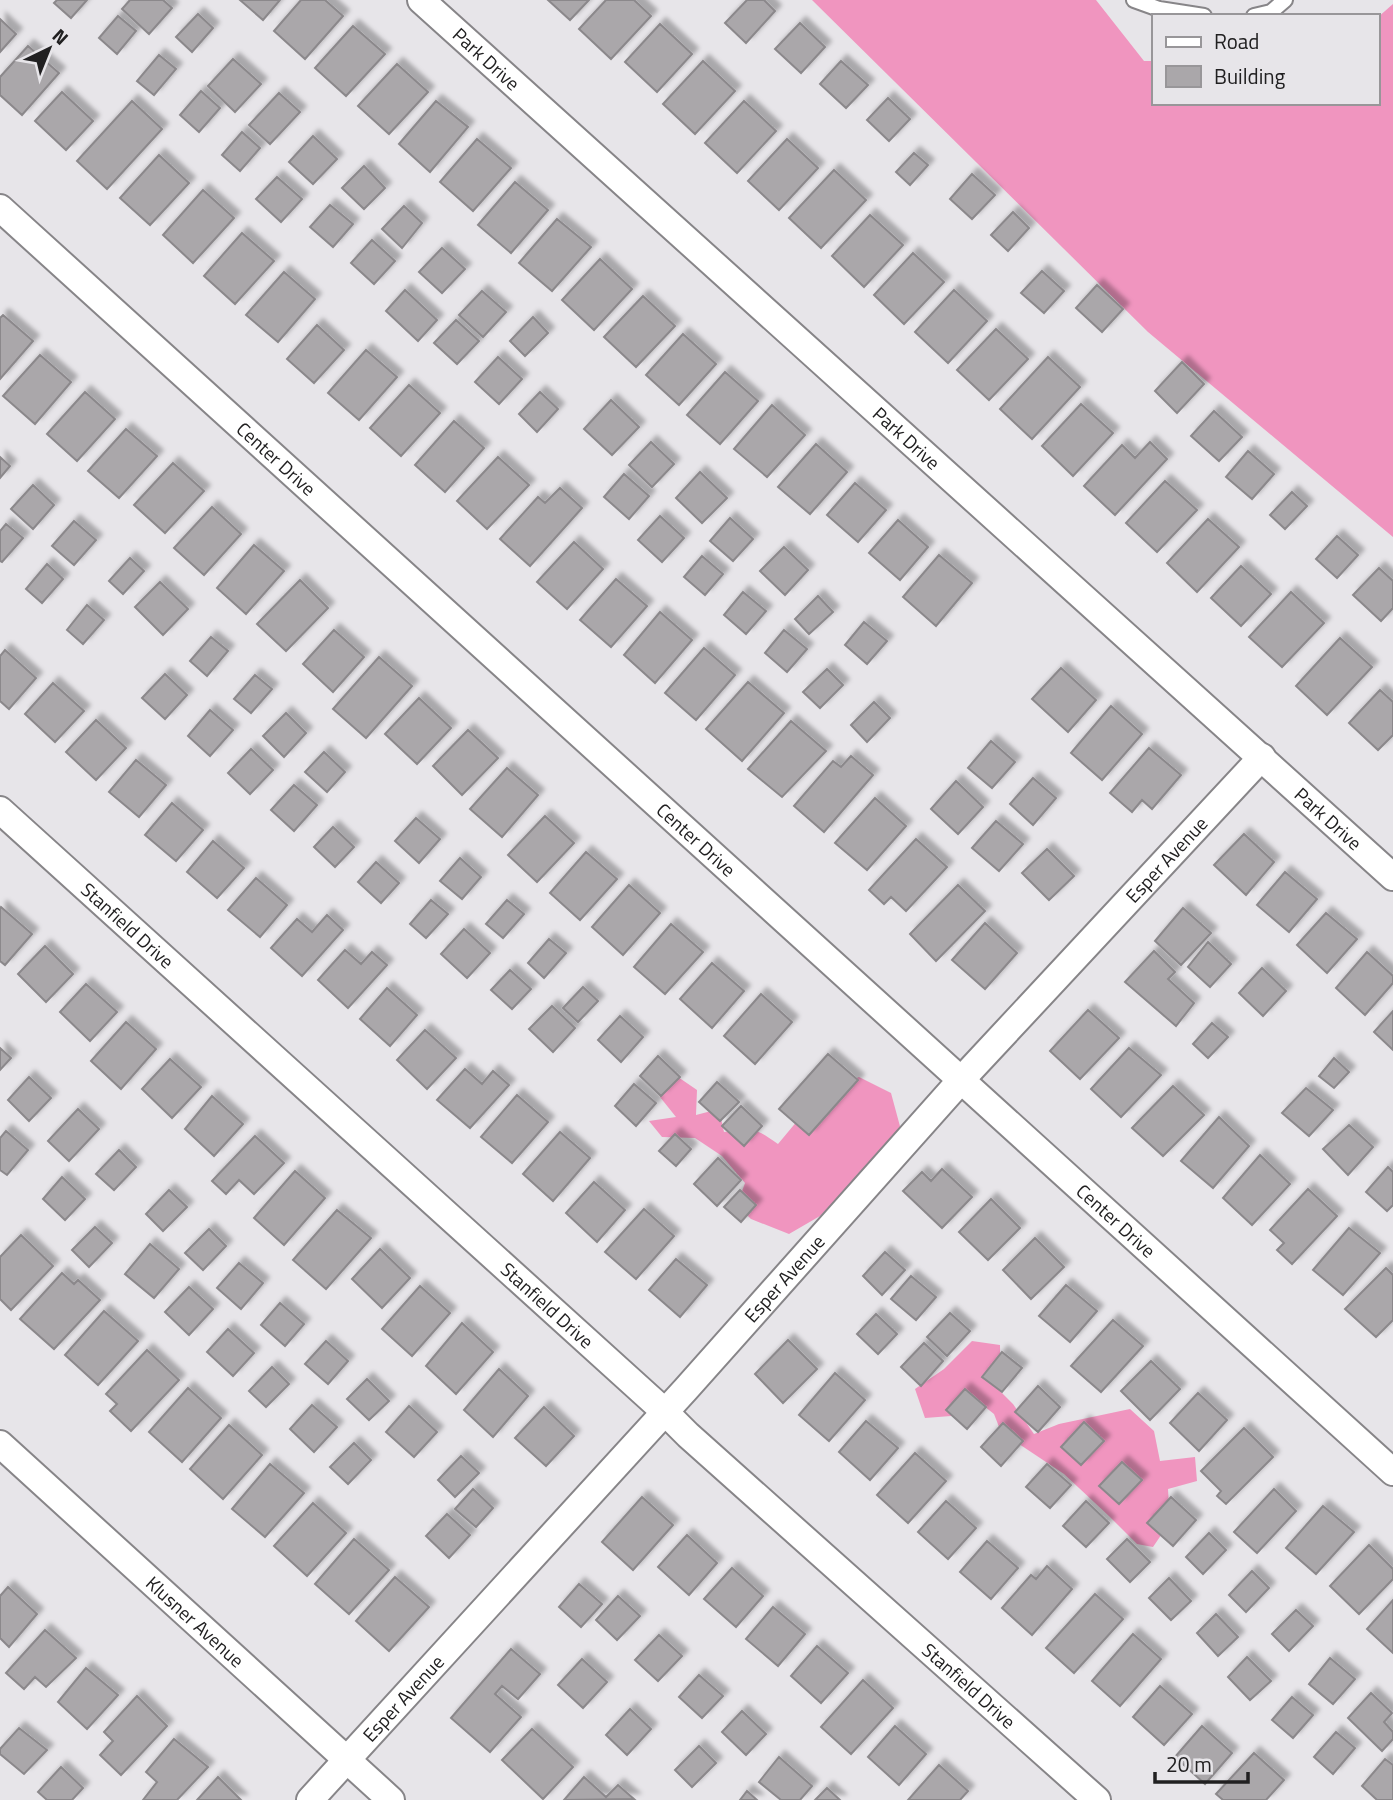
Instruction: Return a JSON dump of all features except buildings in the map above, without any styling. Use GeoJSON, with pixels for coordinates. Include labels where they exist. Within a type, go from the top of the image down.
{"type":"FeatureCollection","features":[{"type":"Feature","properties":{"kind":"street","name":"Park Drive"},"geometry":{"type":"LineString","coordinates":[[421,0],[1393,877]]}},
{"type":"Feature","properties":{"kind":"street","name":"Center Drive"},"geometry":{"type":"LineString","coordinates":[[0,208],[1393,1472]]}},
{"type":"Feature","properties":{"kind":"street","name":"Esper Avenue"},"geometry":{"type":"LineString","coordinates":[[310,1800],[686,1389],[962,1079],[1262,757]]}},
{"type":"Feature","properties":{"kind":"street","name":"Stanfield Drive"},"geometry":{"type":"LineString","coordinates":[[0,810],[688,1434],[1097,1800]]}},
{"type":"Feature","properties":{"kind":"street","name":"Klusner Avenue"},"geometry":{"type":"LineString","coordinates":[[0,1444],[391,1800]]}},
{"type":"Feature","properties":{"kind":"lane"},"geometry":{"type":"LineString","coordinates":[[1134,0],[1159,9],[1191,14]]}},
{"type":"Feature","properties":{"kind":"lane"},"geometry":{"type":"LineString","coordinates":[[1262,14],[1271,12],[1285,0]]}},
{"type":"Feature","properties":{"kind":"shaded area"},"geometry":{"type":"Polygon","coordinates":[[[812,0],[1096,0],[1144,61],[1152,61],[1152,105],[1379,105],[1379,16],[1393,4],[1393,537],[1148,332],[812,0]]]}},
{"type":"Feature","properties":{"kind":"shaded area"},"geometry":{"type":"Polygon","coordinates":[[[657,1077],[678,1077],[697,1090],[696,1115],[719,1109],[724,1132],[753,1130],[778,1144],[818,1096],[859,1077],[891,1093],[901,1130],[859,1179],[820,1216],[789,1234],[751,1219],[737,1205],[745,1183],[722,1156],[695,1138],[662,1137],[649,1121],[676,1117],[660,1097],[657,1077]]]}},
{"type":"Feature","properties":{"kind":"shaded area"},"geometry":{"type":"Polygon","coordinates":[[[972,1341],[1000,1345],[1001,1392],[1034,1434],[1059,1424],[1130,1409],[1154,1431],[1160,1461],[1195,1457],[1197,1481],[1168,1489],[1170,1522],[1153,1547],[1137,1544],[1064,1474],[1001,1432],[994,1414],[965,1391],[951,1416],[925,1418],[915,1389],[944,1369],[972,1341]]]}}]}
